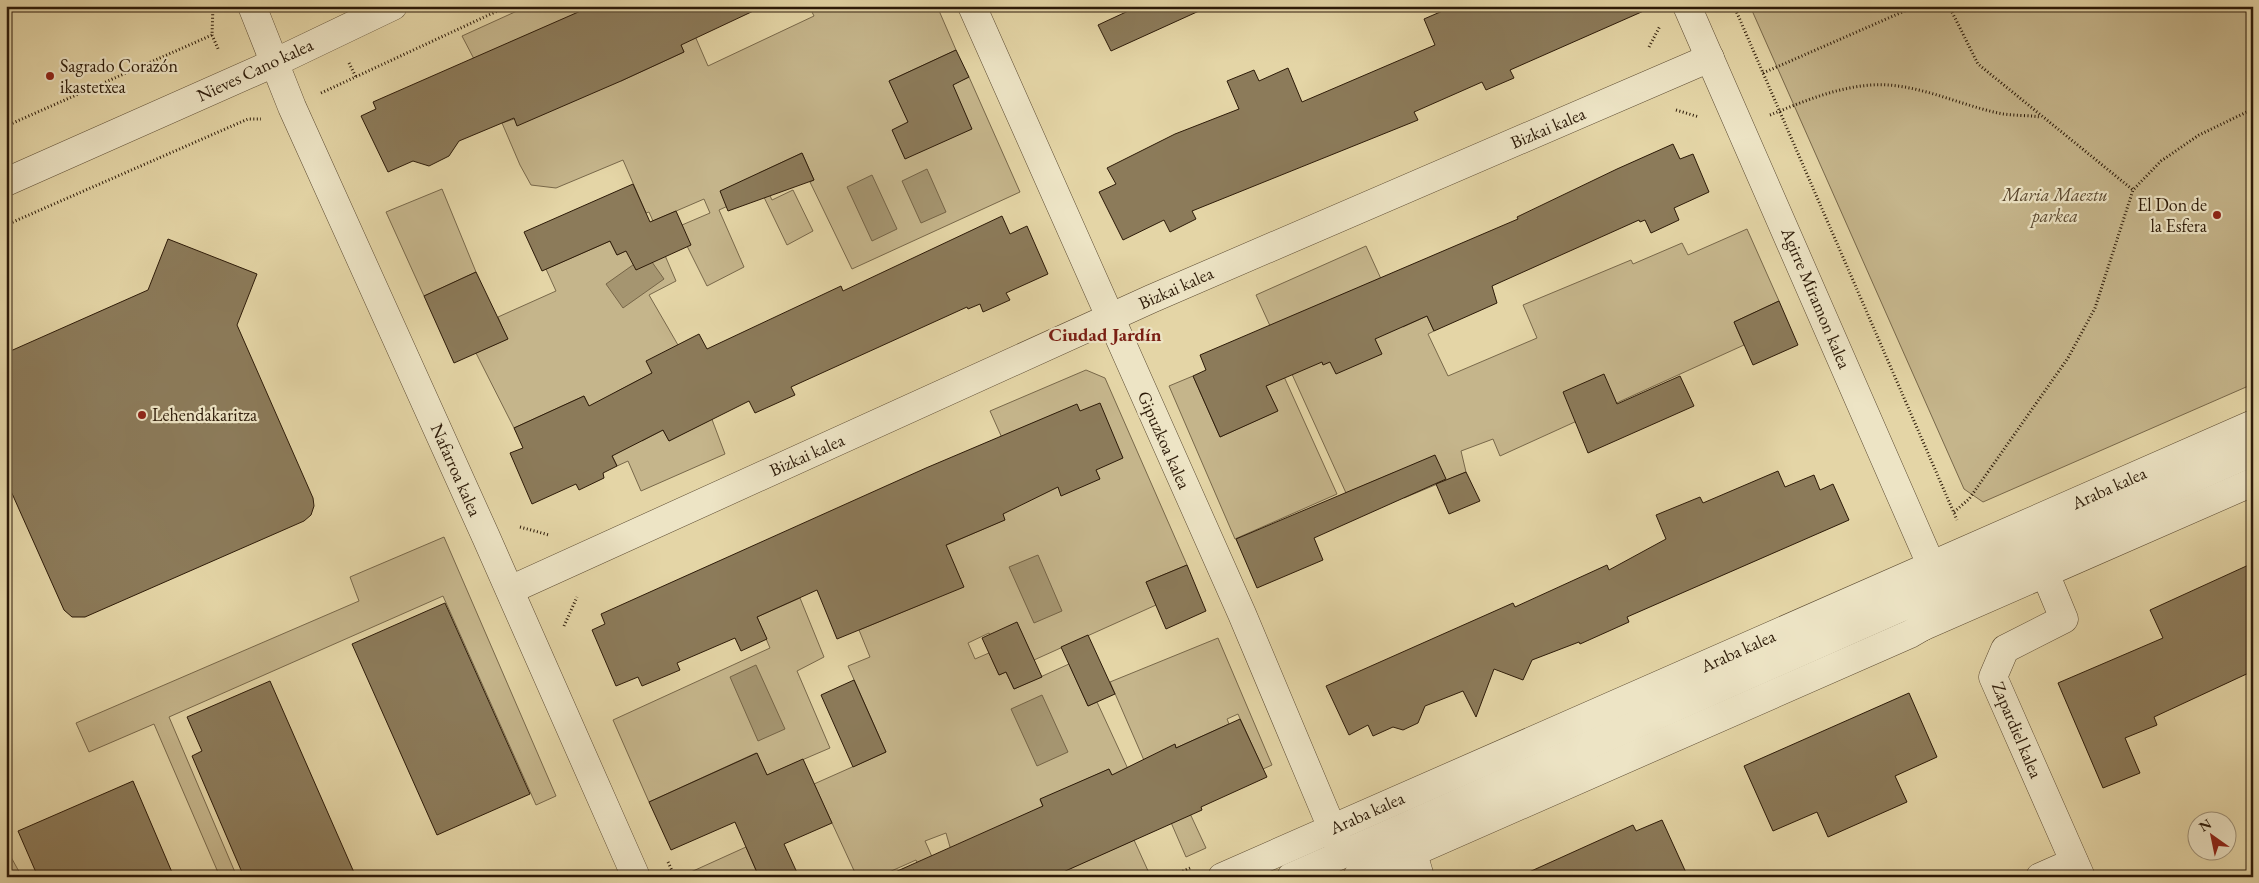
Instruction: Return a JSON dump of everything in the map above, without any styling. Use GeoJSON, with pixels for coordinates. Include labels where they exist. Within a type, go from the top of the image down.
{"type":"FeatureCollection","features":[{"type":"Feature","properties":{"kind":"street","name":"Nafarroa kalea"},"geometry":{"type":"LineString","coordinates":[[252,6],[292,107],[510,590],[636,877]]}},
{"type":"Feature","properties":{"kind":"street","name":"Nieves Cano kalea"},"geometry":{"type":"LineString","coordinates":[[6,182],[274,63],[393,6]]}},
{"type":"Feature","properties":{"kind":"street","name":"Gipuzkoa kalea"},"geometry":{"type":"LineString","coordinates":[[972,6],[1242,614],[1347,865]]}},
{"type":"Feature","properties":{"kind":"street","name":"Agirre Miramon kalea"},"geometry":{"type":"LineString","coordinates":[[1687,6],[1933,580]]}},
{"type":"Feature","properties":{"kind":"street","name":"Bizkai kalea"},"geometry":{"type":"LineString","coordinates":[[510,590],[1111,318],[1710,58]]}},
{"type":"Feature","properties":{"kind":"street","name":"Araba kalea"},"geometry":{"type":"LineString","coordinates":[[1290,877],[1347,865],[1406,826],[1933,580],[2253,424]]}},
{"type":"Feature","properties":{"kind":"street","name":"Araba kalea"},"geometry":{"type":"LineString","coordinates":[[1222,877],[1402,797],[1933,580],[2253,452]]}},
{"type":"Feature","properties":{"kind":"street"},"geometry":{"type":"LineString","coordinates":[[1357,877],[1416,865],[1922,627],[2253,482]]}},
{"type":"Feature","properties":{"kind":"street","name":"Zapardiel kalea"},"geometry":{"type":"LineString","coordinates":[[2040,877],[2077,869],[1993,677],[2005,649],[2064,619],[2045,574]]}},
{"type":"Feature","properties":{"kind":"street"},"geometry":{"type":"LineString","coordinates":[[1922,627],[1932,616],[1933,580]]}},
{"type":"Feature","properties":{"kind":"street"},"geometry":{"type":"LineString","coordinates":[[1402,797],[1406,826],[1416,865]]}},
{"type":"Feature","properties":{"kind":"path"},"geometry":{"type":"LineString","coordinates":[[6,126],[212,35],[214,6]]}},
{"type":"Feature","properties":{"kind":"path"},"geometry":{"type":"LineString","coordinates":[[6,225],[248,120],[268,118],[508,6]]}},
{"type":"Feature","properties":{"kind":"path"},"geometry":{"type":"LineString","coordinates":[[1734,6],[1959,525]]}},
{"type":"Feature","properties":{"kind":"path"},"geometry":{"type":"LineString","coordinates":[[1763,74],[1916,6]]}},
{"type":"Feature","properties":{"kind":"path"},"geometry":{"type":"LineString","coordinates":[[1949,6],[1978,64],[2040,117],[2134,190]]}},
{"type":"Feature","properties":{"kind":"path"},"geometry":{"type":"LineString","coordinates":[[1780,111],[1847,88],[1874,85],[1894,86],[1919,91],[2000,113],[2040,117]]}},
{"type":"Feature","properties":{"kind":"path"},"geometry":{"type":"LineString","coordinates":[[1954,512],[1969,499],[2068,358],[2095,308],[2134,190],[2168,155],[2208,130],[2253,108]]}},
{"type":"Feature","properties":{"kind":"path"},"geometry":{"type":"LineString","coordinates":[[1675,109],[1707,120]]}},
{"type":"Feature","properties":{"kind":"green space"},"geometry":{"type":"Polygon","coordinates":[[[528,6],[574,6],[611,60],[621,81],[684,52],[663,6],[682,6],[708,66],[814,16],[809,6],[937,6],[956,50],[889,81],[902,108],[969,77],[1020,192],[852,269],[810,182],[814,180],[802,153],[759,173],[772,200],[793,190],[813,231],[787,245],[761,191],[719,210],[744,267],[707,286],[687,246],[682,225],[710,213],[704,199],[653,221],[649,212],[646,213],[623,160],[556,188],[531,185],[502,123],[581,97],[474,59],[462,36],[528,6]]]}},
{"type":"Feature","properties":{"kind":"green space","name":"Maria Maeztu parkea"},"geometry":{"type":"Polygon","coordinates":[[[1750,6],[2253,6],[2253,384],[1983,502],[1964,489],[1750,6]]]}},
{"type":"Feature","properties":{"kind":"green space"},"geometry":{"type":"Polygon","coordinates":[[[442,189],[476,272],[424,296],[386,212],[442,189]]]}},
{"type":"Feature","properties":{"kind":"green space"},"geometry":{"type":"Polygon","coordinates":[[[651,223],[676,281],[649,295],[678,345],[652,373],[616,392],[642,441],[663,430],[669,441],[708,421],[692,389],[699,385],[725,454],[641,491],[628,461],[617,466],[584,396],[514,428],[476,353],[507,339],[498,317],[556,291],[546,269],[610,241],[617,255],[650,240],[651,223]]]}},
{"type":"Feature","properties":{"kind":"green space"},"geometry":{"type":"Polygon","coordinates":[[[1747,229],[1779,301],[1734,322],[1744,345],[1500,456],[1493,439],[1461,451],[1466,472],[1404,498],[1393,473],[1346,493],[1256,295],[1366,246],[1403,327],[1427,316],[1434,331],[1428,334],[1448,376],[1537,338],[1523,305],[1631,260],[1633,264],[1682,243],[1688,255],[1747,229]]]}},
{"type":"Feature","properties":{"kind":"green space"},"geometry":{"type":"Polygon","coordinates":[[[1086,370],[1105,378],[1187,565],[1146,582],[1156,605],[1034,660],[1017,623],[996,647],[989,633],[968,643],[975,659],[989,653],[999,675],[1006,672],[1014,689],[1069,664],[1088,706],[1097,702],[1134,782],[1118,789],[1109,769],[1040,800],[1071,868],[1134,840],[1149,873],[1140,877],[1051,877],[950,847],[946,833],[925,841],[941,877],[924,877],[916,860],[878,877],[857,877],[814,784],[886,752],[848,666],[870,657],[859,630],[934,599],[924,555],[1004,520],[1001,510],[1028,496],[990,411],[1086,370]]]}},
{"type":"Feature","properties":{"kind":"green space"},"geometry":{"type":"Polygon","coordinates":[[[1281,370],[1337,494],[1235,539],[1169,386],[1193,376],[1220,437],[1277,411],[1266,386],[1273,383],[1270,375],[1281,370]]]}},
{"type":"Feature","properties":{"kind":"green space"},"geometry":{"type":"Polygon","coordinates":[[[444,537],[556,796],[536,805],[443,596],[169,717],[237,877],[220,877],[154,724],[89,752],[76,723],[359,601],[350,577],[444,537]]]}},
{"type":"Feature","properties":{"kind":"green space"},"geometry":{"type":"Polygon","coordinates":[[[800,598],[824,657],[797,671],[830,748],[767,775],[756,753],[649,802],[613,720],[770,648],[757,617],[800,598]]]}},
{"type":"Feature","properties":{"kind":"green space"},"geometry":{"type":"Polygon","coordinates":[[[1218,638],[1272,765],[1263,769],[1238,714],[1227,719],[1229,724],[1176,748],[1175,745],[1161,751],[1206,848],[1186,857],[1110,682],[1218,638]]]}},
{"type":"Feature","properties":{"kind":"green space"},"geometry":{"type":"Polygon","coordinates":[[[746,847],[759,877],[682,877],[682,876],[746,847]]]}},
{"type":"Feature","properties":{"kind":"green space"},"geometry":{"type":"Polygon","coordinates":[[[6,848],[22,877],[6,877],[6,848]]]}},
{"type":"Feature","properties":{"kind":"shaded area"},"geometry":{"type":"Polygon","coordinates":[[[927,169],[946,212],[921,223],[902,181],[927,169]]]}},
{"type":"Feature","properties":{"kind":"shaded area"},"geometry":{"type":"Polygon","coordinates":[[[872,175],[897,229],[872,241],[847,187],[872,175]]]}},
{"type":"Feature","properties":{"kind":"shaded area"},"geometry":{"type":"Polygon","coordinates":[[[647,255],[664,279],[623,308],[606,284],[647,255]]]}},
{"type":"Feature","properties":{"kind":"shaded area"},"geometry":{"type":"Polygon","coordinates":[[[1038,555],[1062,611],[1034,623],[1009,567],[1038,555]]]}},
{"type":"Feature","properties":{"kind":"shaded area"},"geometry":{"type":"Polygon","coordinates":[[[756,665],[785,729],[758,741],[730,677],[756,665]]]}},
{"type":"Feature","properties":{"kind":"shaded area"},"geometry":{"type":"Polygon","coordinates":[[[1042,695],[1068,752],[1037,766],[1011,709],[1042,695]]]}},
{"type":"Feature","properties":{"kind":"building"},"geometry":{"type":"Polygon","coordinates":[[[592,6],[764,6],[681,45],[684,52],[621,81],[517,126],[514,118],[459,141],[449,156],[429,166],[413,161],[388,172],[361,116],[376,109],[373,102],[592,6]]]}},
{"type":"Feature","properties":{"kind":"building"},"geometry":{"type":"Polygon","coordinates":[[[1139,6],[1210,6],[1111,51],[1098,25],[1139,6]]]}},
{"type":"Feature","properties":{"kind":"building"},"geometry":{"type":"Polygon","coordinates":[[[1454,6],[1655,6],[1510,70],[1514,78],[1486,90],[1482,82],[1414,112],[1418,120],[1192,211],[1196,219],[1170,232],[1164,220],[1123,240],[1099,192],[1116,184],[1107,168],[1175,134],[1239,109],[1227,81],[1254,70],[1259,81],[1288,68],[1302,102],[1435,45],[1424,19],[1454,6]]]}},
{"type":"Feature","properties":{"kind":"building"},"geometry":{"type":"Polygon","coordinates":[[[956,50],[969,77],[953,85],[972,129],[905,159],[892,130],[908,122],[889,81],[956,50]]]}},
{"type":"Feature","properties":{"kind":"building"},"geometry":{"type":"Polygon","coordinates":[[[1673,144],[1680,159],[1693,154],[1709,192],[1674,208],[1679,220],[1651,233],[1645,220],[1640,222],[1639,220],[1492,286],[1497,303],[1434,331],[1427,316],[1375,339],[1382,354],[1336,374],[1330,362],[1323,365],[1322,362],[1266,386],[1278,411],[1220,437],[1193,376],[1206,370],[1200,355],[1518,219],[1517,217],[1673,144]]]}},
{"type":"Feature","properties":{"kind":"building"},"geometry":{"type":"Polygon","coordinates":[[[802,153],[814,180],[728,211],[720,191],[802,153]]]}},
{"type":"Feature","properties":{"kind":"building"},"geometry":{"type":"Polygon","coordinates":[[[633,184],[650,222],[676,211],[691,245],[636,270],[626,251],[617,255],[610,241],[542,271],[524,232],[633,184]]]}},
{"type":"Feature","properties":{"kind":"building"},"geometry":{"type":"Polygon","coordinates":[[[1002,216],[1010,234],[1027,226],[1048,274],[1006,293],[1010,300],[983,312],[980,304],[968,309],[967,307],[791,387],[795,395],[755,413],[749,401],[669,441],[663,430],[612,456],[617,466],[603,473],[604,478],[579,490],[576,484],[532,504],[510,453],[523,448],[514,428],[584,396],[589,406],[652,373],[646,361],[699,334],[707,349],[841,286],[843,291],[1002,216]]]}},
{"type":"Feature","properties":{"kind":"building","name":"Lehendakaritza"},"geometry":{"type":"Polygon","coordinates":[[[168,239],[257,274],[237,325],[313,498],[314,506],[311,515],[304,521],[85,617],[72,617],[64,610],[6,480],[6,353],[148,290],[168,239]]]}},
{"type":"Feature","properties":{"kind":"building"},"geometry":{"type":"Polygon","coordinates":[[[476,272],[508,339],[454,363],[424,296],[476,272]]]}},
{"type":"Feature","properties":{"kind":"building"},"geometry":{"type":"Polygon","coordinates":[[[1779,301],[1798,345],[1753,365],[1734,322],[1779,301]]]}},
{"type":"Feature","properties":{"kind":"building"},"geometry":{"type":"Polygon","coordinates":[[[1604,374],[1617,404],[1680,376],[1694,406],[1588,453],[1563,392],[1604,374]]]}},
{"type":"Feature","properties":{"kind":"building"},"geometry":{"type":"Polygon","coordinates":[[[1100,403],[1123,458],[1096,470],[1100,479],[1061,496],[1058,487],[1003,514],[1005,520],[946,545],[964,587],[837,639],[817,590],[757,617],[767,639],[741,651],[735,638],[677,663],[680,670],[642,686],[638,677],[616,686],[592,630],[605,624],[601,614],[926,468],[1077,404],[1080,411],[1100,403]]]}},
{"type":"Feature","properties":{"kind":"building"},"geometry":{"type":"Polygon","coordinates":[[[1435,455],[1446,479],[1314,538],[1323,560],[1257,588],[1236,539],[1435,455]]]}},
{"type":"Feature","properties":{"kind":"building"},"geometry":{"type":"Polygon","coordinates":[[[1778,471],[1785,487],[1814,475],[1820,490],[1833,484],[1849,520],[1627,617],[1629,622],[1580,644],[1579,642],[1532,660],[1523,680],[1494,669],[1476,717],[1463,691],[1425,706],[1418,723],[1403,730],[1393,727],[1373,736],[1368,725],[1349,735],[1326,686],[1513,603],[1515,607],[1607,565],[1609,570],[1666,539],[1656,515],[1700,497],[1703,503],[1778,471]]]}},
{"type":"Feature","properties":{"kind":"building"},"geometry":{"type":"Polygon","coordinates":[[[1466,472],[1480,501],[1449,514],[1436,484],[1466,472]]]}},
{"type":"Feature","properties":{"kind":"building"},"geometry":{"type":"Polygon","coordinates":[[[2253,563],[2253,671],[2154,717],[2157,725],[2125,738],[2140,773],[2103,788],[2058,683],[2163,638],[2150,610],[2253,563]]]}},
{"type":"Feature","properties":{"kind":"building"},"geometry":{"type":"Polygon","coordinates":[[[1187,565],[1206,611],[1166,629],[1146,582],[1187,565]]]}},
{"type":"Feature","properties":{"kind":"building"},"geometry":{"type":"Polygon","coordinates":[[[445,603],[530,794],[437,835],[352,644],[445,603]]]}},
{"type":"Feature","properties":{"kind":"building"},"geometry":{"type":"Polygon","coordinates":[[[1017,622],[1042,677],[1014,689],[1006,672],[999,675],[982,638],[1017,622]]]}},
{"type":"Feature","properties":{"kind":"building"},"geometry":{"type":"Polygon","coordinates":[[[1088,635],[1115,694],[1088,706],[1061,647],[1088,635]]]}},
{"type":"Feature","properties":{"kind":"building"},"geometry":{"type":"Polygon","coordinates":[[[854,680],[886,752],[853,767],[821,695],[854,680]]]}},
{"type":"Feature","properties":{"kind":"building"},"geometry":{"type":"Polygon","coordinates":[[[270,681],[356,877],[244,877],[192,756],[202,751],[187,717],[270,681]]]}},
{"type":"Feature","properties":{"kind":"building"},"geometry":{"type":"Polygon","coordinates":[[[1909,693],[1937,757],[1895,776],[1907,802],[1828,837],[1817,812],[1773,831],[1744,766],[1909,693]]]}},
{"type":"Feature","properties":{"kind":"building"},"geometry":{"type":"Polygon","coordinates":[[[1240,719],[1267,777],[1201,807],[1202,810],[1052,877],[884,877],[1043,806],[1040,799],[1109,769],[1112,775],[1175,744],[1176,748],[1240,719]]]}},
{"type":"Feature","properties":{"kind":"building"},"geometry":{"type":"Polygon","coordinates":[[[757,753],[767,775],[803,759],[832,823],[784,844],[799,877],[759,877],[735,822],[671,850],[649,802],[757,753]]]}},
{"type":"Feature","properties":{"kind":"building"},"geometry":{"type":"Polygon","coordinates":[[[133,781],[174,877],[38,877],[18,831],[133,781]]]}},
{"type":"Feature","properties":{"kind":"building"},"geometry":{"type":"Polygon","coordinates":[[[1662,820],[1688,877],[1518,877],[1633,825],[1636,831],[1662,820]]]}},
{"type":"Feature","properties":{"kind":"place","name":"Sagrado Corazón ikastetxea"},"geometry":{"type":"Point","coordinates":[50,76]}},
{"type":"Feature","properties":{"kind":"place","name":"El Don de la Esfera"},"geometry":{"type":"Point","coordinates":[2217,215]}},
{"type":"Feature","properties":{"kind":"place","name":"Lehendakaritza"},"geometry":{"type":"Point","coordinates":[142,415]}},
{"type":"Feature","properties":{"kind":"district","name":"Ciudad Jardín"},"geometry":{"type":"Point","coordinates":[1105,334]}}]}
